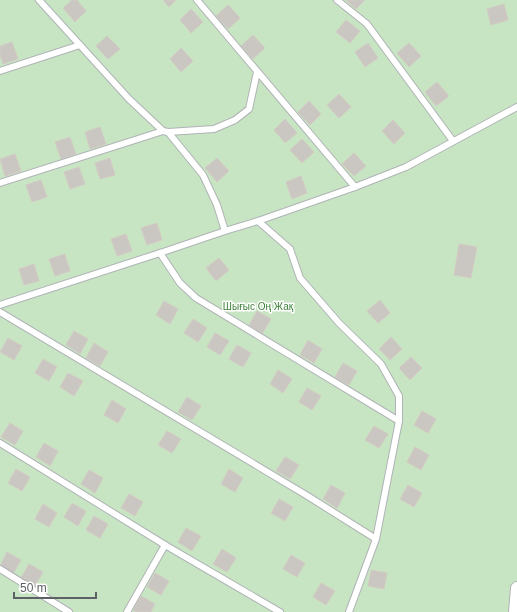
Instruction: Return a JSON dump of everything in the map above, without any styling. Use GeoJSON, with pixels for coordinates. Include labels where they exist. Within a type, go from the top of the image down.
{"type":"FeatureCollection","features":[{"type":"Feature","properties":{"kind":"street"},"geometry":{"type":"LineString","coordinates":[[515,612],[517,588]]}},
{"type":"Feature","properties":{"kind":"lane"},"geometry":{"type":"LineString","coordinates":[[40,0],[80,46],[130,99],[165,132],[203,175],[217,205],[225,231]]}},
{"type":"Feature","properties":{"kind":"lane"},"geometry":{"type":"LineString","coordinates":[[197,0],[355,187]]}},
{"type":"Feature","properties":{"kind":"lane"},"geometry":{"type":"LineString","coordinates":[[337,0],[367,24],[453,141]]}},
{"type":"Feature","properties":{"kind":"lane"},"geometry":{"type":"LineString","coordinates":[[0,71],[80,46]]}},
{"type":"Feature","properties":{"kind":"lane"},"geometry":{"type":"LineString","coordinates":[[0,183],[165,132],[214,129],[235,120],[249,109],[257,72]]}},
{"type":"Feature","properties":{"kind":"lane"},"geometry":{"type":"LineString","coordinates":[[0,305],[258,221],[355,187],[406,167],[517,107]]}},
{"type":"Feature","properties":{"kind":"lane"},"geometry":{"type":"LineString","coordinates":[[258,221],[290,249],[300,278],[339,323],[380,364],[399,396],[398,420],[376,539],[349,612]]}},
{"type":"Feature","properties":{"kind":"lane"},"geometry":{"type":"LineString","coordinates":[[160,253],[180,283],[196,298],[398,420]]}},
{"type":"Feature","properties":{"kind":"lane"},"geometry":{"type":"LineString","coordinates":[[0,312],[306,494],[376,539]]}},
{"type":"Feature","properties":{"kind":"lane"},"geometry":{"type":"LineString","coordinates":[[0,443],[165,545],[280,612]]}},
{"type":"Feature","properties":{"kind":"lane"},"geometry":{"type":"LineString","coordinates":[[127,612],[165,545]]}},
{"type":"Feature","properties":{"kind":"lane"},"geometry":{"type":"LineString","coordinates":[[0,569],[69,612]]}},
{"type":"Feature","properties":{"kind":"green space","name":"Шығыс Оң Жақ"},"geometry":{"type":"Polygon","coordinates":[[[0,0],[517,0],[517,612],[0,612],[0,0]]]}},
{"type":"Feature","properties":{"kind":"building"},"geometry":{"type":"Polygon","coordinates":[[[72,0],[77,0],[86,11],[75,22],[63,8],[72,0]]]}},
{"type":"Feature","properties":{"kind":"building"},"geometry":{"type":"Polygon","coordinates":[[[163,0],[176,0],[169,7],[163,0]]]}},
{"type":"Feature","properties":{"kind":"building"},"geometry":{"type":"Polygon","coordinates":[[[346,0],[365,0],[356,9],[346,0]]]}},
{"type":"Feature","properties":{"kind":"building"},"geometry":{"type":"Polygon","coordinates":[[[504,4],[508,20],[491,25],[487,9],[504,4]]]}},
{"type":"Feature","properties":{"kind":"building"},"geometry":{"type":"Polygon","coordinates":[[[228,5],[240,18],[228,29],[216,16],[228,5]]]}},
{"type":"Feature","properties":{"kind":"building"},"geometry":{"type":"Polygon","coordinates":[[[191,9],[203,22],[191,33],[180,20],[191,9]]]}},
{"type":"Feature","properties":{"kind":"building"},"geometry":{"type":"Polygon","coordinates":[[[346,20],[360,31],[350,43],[336,32],[346,20]]]}},
{"type":"Feature","properties":{"kind":"building"},"geometry":{"type":"Polygon","coordinates":[[[253,35],[265,48],[253,59],[241,46],[253,35]]]}},
{"type":"Feature","properties":{"kind":"building"},"geometry":{"type":"Polygon","coordinates":[[[107,36],[120,49],[108,59],[96,46],[107,36]]]}},
{"type":"Feature","properties":{"kind":"building"},"geometry":{"type":"Polygon","coordinates":[[[12,42],[18,59],[3,64],[0,55],[0,46],[12,42]]]}},
{"type":"Feature","properties":{"kind":"building"},"geometry":{"type":"Polygon","coordinates":[[[368,43],[378,58],[365,67],[355,52],[368,43]]]}},
{"type":"Feature","properties":{"kind":"building"},"geometry":{"type":"Polygon","coordinates":[[[409,43],[421,56],[409,67],[397,53],[409,43]]]}},
{"type":"Feature","properties":{"kind":"building"},"geometry":{"type":"Polygon","coordinates":[[[181,48],[193,61],[181,72],[170,59],[181,48]]]}},
{"type":"Feature","properties":{"kind":"building"},"geometry":{"type":"Polygon","coordinates":[[[437,82],[449,96],[436,106],[425,92],[437,82]]]}},
{"type":"Feature","properties":{"kind":"building"},"geometry":{"type":"Polygon","coordinates":[[[339,94],[351,107],[339,118],[327,105],[339,94]]]}},
{"type":"Feature","properties":{"kind":"building"},"geometry":{"type":"Polygon","coordinates":[[[309,101],[321,114],[310,125],[298,112],[309,101]]]}},
{"type":"Feature","properties":{"kind":"building"},"geometry":{"type":"Polygon","coordinates":[[[285,119],[297,133],[285,143],[274,130],[285,119]]]}},
{"type":"Feature","properties":{"kind":"building"},"geometry":{"type":"Polygon","coordinates":[[[393,120],[405,133],[394,144],[382,131],[393,120]]]}},
{"type":"Feature","properties":{"kind":"building"},"geometry":{"type":"Polygon","coordinates":[[[100,127],[106,144],[90,149],[85,132],[100,127]]]}},
{"type":"Feature","properties":{"kind":"building"},"geometry":{"type":"Polygon","coordinates":[[[70,137],[76,154],[61,159],[55,142],[70,137]]]}},
{"type":"Feature","properties":{"kind":"building"},"geometry":{"type":"Polygon","coordinates":[[[302,139],[314,152],[302,163],[290,150],[302,139]]]}},
{"type":"Feature","properties":{"kind":"building"},"geometry":{"type":"Polygon","coordinates":[[[354,153],[366,166],[354,176],[342,164],[354,153]]]}},
{"type":"Feature","properties":{"kind":"building"},"geometry":{"type":"Polygon","coordinates":[[[15,154],[21,171],[5,176],[0,159],[15,154]]]}},
{"type":"Feature","properties":{"kind":"building"},"geometry":{"type":"Polygon","coordinates":[[[110,158],[115,175],[100,179],[95,163],[110,158]]]}},
{"type":"Feature","properties":{"kind":"building"},"geometry":{"type":"Polygon","coordinates":[[[217,158],[229,171],[217,182],[205,168],[217,158]]]}},
{"type":"Feature","properties":{"kind":"building"},"geometry":{"type":"Polygon","coordinates":[[[79,167],[85,184],[70,189],[64,172],[79,167]]]}},
{"type":"Feature","properties":{"kind":"building"},"geometry":{"type":"Polygon","coordinates":[[[301,176],[307,193],[292,199],[286,182],[301,176]]]}},
{"type":"Feature","properties":{"kind":"building"},"geometry":{"type":"Polygon","coordinates":[[[41,180],[47,197],[32,202],[26,185],[41,180]]]}},
{"type":"Feature","properties":{"kind":"building"},"geometry":{"type":"Polygon","coordinates":[[[157,223],[162,240],[147,245],[141,228],[157,223]]]}},
{"type":"Feature","properties":{"kind":"building"},"geometry":{"type":"Polygon","coordinates":[[[126,234],[132,251],[117,256],[111,239],[126,234]]]}},
{"type":"Feature","properties":{"kind":"building"},"geometry":{"type":"Polygon","coordinates":[[[459,244],[477,247],[471,278],[454,275],[459,244]]]}},
{"type":"Feature","properties":{"kind":"building"},"geometry":{"type":"Polygon","coordinates":[[[65,254],[70,271],[55,276],[49,259],[65,254]]]}},
{"type":"Feature","properties":{"kind":"building"},"geometry":{"type":"Polygon","coordinates":[[[219,258],[229,270],[216,281],[206,268],[219,258]]]}},
{"type":"Feature","properties":{"kind":"building"},"geometry":{"type":"Polygon","coordinates":[[[34,264],[39,281],[24,285],[19,269],[34,264]]]}},
{"type":"Feature","properties":{"kind":"building"},"geometry":{"type":"Polygon","coordinates":[[[380,300],[390,313],[378,323],[367,311],[380,300]]]}},
{"type":"Feature","properties":{"kind":"building"},"geometry":{"type":"Polygon","coordinates":[[[164,301],[178,309],[170,324],[156,315],[164,301]]]}},
{"type":"Feature","properties":{"kind":"building"},"geometry":{"type":"Polygon","coordinates":[[[257,311],[271,319],[262,334],[249,325],[257,311]]]}},
{"type":"Feature","properties":{"kind":"building"},"geometry":{"type":"Polygon","coordinates":[[[193,319],[207,328],[198,342],[184,333],[193,319]]]}},
{"type":"Feature","properties":{"kind":"building"},"geometry":{"type":"Polygon","coordinates":[[[74,331],[88,339],[80,354],[66,345],[74,331]]]}},
{"type":"Feature","properties":{"kind":"building"},"geometry":{"type":"Polygon","coordinates":[[[215,333],[229,341],[220,355],[207,347],[215,333]]]}},
{"type":"Feature","properties":{"kind":"building"},"geometry":{"type":"Polygon","coordinates":[[[391,337],[402,349],[390,360],[379,349],[391,337]]]}},
{"type":"Feature","properties":{"kind":"building"},"geometry":{"type":"Polygon","coordinates":[[[8,338],[22,346],[14,360],[0,352],[8,338]]]}},
{"type":"Feature","properties":{"kind":"building"},"geometry":{"type":"Polygon","coordinates":[[[308,340],[322,349],[314,363],[300,355],[308,340]]]}},
{"type":"Feature","properties":{"kind":"building"},"geometry":{"type":"Polygon","coordinates":[[[94,343],[108,352],[100,366],[86,358],[94,343]]]}},
{"type":"Feature","properties":{"kind":"building"},"geometry":{"type":"Polygon","coordinates":[[[237,345],[251,353],[243,367],[229,359],[237,345]]]}},
{"type":"Feature","properties":{"kind":"building"},"geometry":{"type":"Polygon","coordinates":[[[411,357],[422,368],[410,380],[399,368],[411,357]]]}},
{"type":"Feature","properties":{"kind":"building"},"geometry":{"type":"Polygon","coordinates":[[[43,359],[57,367],[49,381],[35,373],[43,359]]]}},
{"type":"Feature","properties":{"kind":"building"},"geometry":{"type":"Polygon","coordinates":[[[343,363],[357,371],[349,385],[335,377],[343,363]]]}},
{"type":"Feature","properties":{"kind":"building"},"geometry":{"type":"Polygon","coordinates":[[[278,370],[292,379],[283,393],[270,384],[278,370]]]}},
{"type":"Feature","properties":{"kind":"building"},"geometry":{"type":"Polygon","coordinates":[[[68,373],[83,381],[74,396],[60,387],[68,373]]]}},
{"type":"Feature","properties":{"kind":"building"},"geometry":{"type":"Polygon","coordinates":[[[307,388],[321,396],[312,410],[299,402],[307,388]]]}},
{"type":"Feature","properties":{"kind":"building"},"geometry":{"type":"Polygon","coordinates":[[[187,397],[201,406],[192,420],[178,412],[187,397]]]}},
{"type":"Feature","properties":{"kind":"building"},"geometry":{"type":"Polygon","coordinates":[[[112,400],[126,409],[118,423],[104,415],[112,400]]]}},
{"type":"Feature","properties":{"kind":"building"},"geometry":{"type":"Polygon","coordinates":[[[422,411],[436,419],[428,433],[414,425],[422,411]]]}},
{"type":"Feature","properties":{"kind":"building"},"geometry":{"type":"Polygon","coordinates":[[[10,423],[23,431],[15,445],[1,437],[10,423]]]}},
{"type":"Feature","properties":{"kind":"building"},"geometry":{"type":"Polygon","coordinates":[[[374,426],[388,434],[379,448],[365,440],[374,426]]]}},
{"type":"Feature","properties":{"kind":"building"},"geometry":{"type":"Polygon","coordinates":[[[167,431],[181,439],[172,453],[158,445],[167,431]]]}},
{"type":"Feature","properties":{"kind":"building"},"geometry":{"type":"Polygon","coordinates":[[[44,443],[58,451],[50,466],[36,457],[44,443]]]}},
{"type":"Feature","properties":{"kind":"building"},"geometry":{"type":"Polygon","coordinates":[[[415,447],[429,455],[421,470],[407,462],[415,447]]]}},
{"type":"Feature","properties":{"kind":"building"},"geometry":{"type":"Polygon","coordinates":[[[285,457],[299,465],[290,479],[276,471],[285,457]]]}},
{"type":"Feature","properties":{"kind":"building"},"geometry":{"type":"Polygon","coordinates":[[[16,469],[30,477],[22,491],[8,483],[16,469]]]}},
{"type":"Feature","properties":{"kind":"building"},"geometry":{"type":"Polygon","coordinates":[[[229,469],[243,478],[235,492],[221,484],[229,469]]]}},
{"type":"Feature","properties":{"kind":"building"},"geometry":{"type":"Polygon","coordinates":[[[89,470],[103,478],[95,493],[81,484],[89,470]]]}},
{"type":"Feature","properties":{"kind":"building"},"geometry":{"type":"Polygon","coordinates":[[[331,485],[345,493],[337,508],[323,499],[331,485]]]}},
{"type":"Feature","properties":{"kind":"building"},"geometry":{"type":"Polygon","coordinates":[[[408,485],[422,493],[414,507],[400,499],[408,485]]]}},
{"type":"Feature","properties":{"kind":"building"},"geometry":{"type":"Polygon","coordinates":[[[129,494],[143,502],[135,516],[121,508],[129,494]]]}},
{"type":"Feature","properties":{"kind":"building"},"geometry":{"type":"Polygon","coordinates":[[[279,499],[293,507],[285,521],[271,513],[279,499]]]}},
{"type":"Feature","properties":{"kind":"building"},"geometry":{"type":"Polygon","coordinates":[[[72,503],[86,511],[78,526],[64,517],[72,503]]]}},
{"type":"Feature","properties":{"kind":"building"},"geometry":{"type":"Polygon","coordinates":[[[43,504],[57,513],[49,527],[35,519],[43,504]]]}},
{"type":"Feature","properties":{"kind":"building"},"geometry":{"type":"Polygon","coordinates":[[[94,516],[108,524],[100,538],[86,530],[94,516]]]}},
{"type":"Feature","properties":{"kind":"building"},"geometry":{"type":"Polygon","coordinates":[[[186,528],[201,536],[192,551],[178,542],[186,528]]]}},
{"type":"Feature","properties":{"kind":"building"},"geometry":{"type":"Polygon","coordinates":[[[222,549],[236,558],[227,572],[213,564],[222,549]]]}},
{"type":"Feature","properties":{"kind":"building"},"geometry":{"type":"Polygon","coordinates":[[[7,552],[21,560],[13,574],[0,566],[7,552]]]}},
{"type":"Feature","properties":{"kind":"building"},"geometry":{"type":"Polygon","coordinates":[[[291,555],[305,563],[297,577],[283,569],[291,555]]]}},
{"type":"Feature","properties":{"kind":"building"},"geometry":{"type":"Polygon","coordinates":[[[29,564],[43,572],[35,586],[21,578],[29,564]]]}},
{"type":"Feature","properties":{"kind":"building"},"geometry":{"type":"Polygon","coordinates":[[[371,570],[387,573],[384,589],[368,586],[371,570]]]}},
{"type":"Feature","properties":{"kind":"building"},"geometry":{"type":"Polygon","coordinates":[[[155,573],[169,581],[161,595],[147,587],[155,573]]]}},
{"type":"Feature","properties":{"kind":"building"},"geometry":{"type":"Polygon","coordinates":[[[321,583],[335,591],[326,605],[313,597],[321,583]]]}},
{"type":"Feature","properties":{"kind":"building"},"geometry":{"type":"Polygon","coordinates":[[[141,596],[155,604],[151,612],[136,612],[133,610],[141,596]]]}}]}
